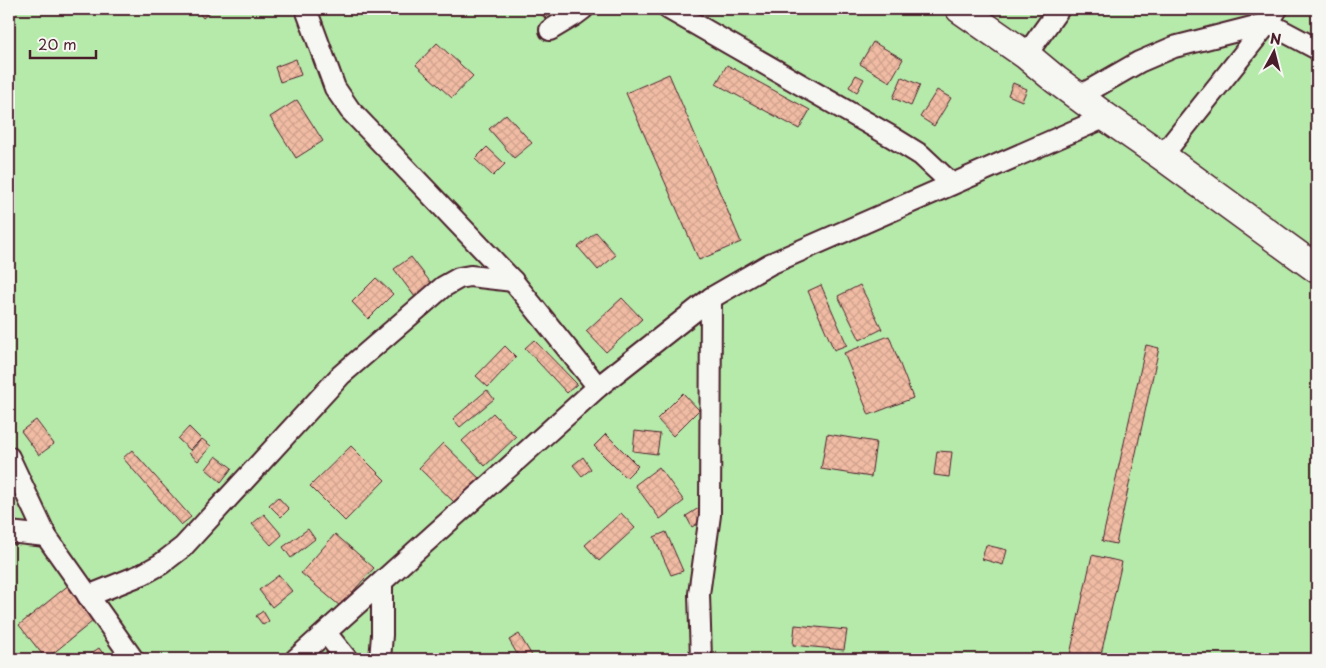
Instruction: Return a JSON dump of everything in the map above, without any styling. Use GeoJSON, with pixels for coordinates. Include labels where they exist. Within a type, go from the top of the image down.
{"type":"FeatureCollection","features":[{"type":"Feature","properties":{"kind":"street"},"geometry":{"type":"LineString","coordinates":[[306,9],[335,88],[350,110],[513,281],[598,388]]}},
{"type":"Feature","properties":{"kind":"street"},"geometry":{"type":"LineString","coordinates":[[550,30],[583,9]]}},
{"type":"Feature","properties":{"kind":"street"},"geometry":{"type":"LineString","coordinates":[[669,9],[892,137],[921,155],[952,184]]}},
{"type":"Feature","properties":{"kind":"street"},"geometry":{"type":"LineString","coordinates":[[960,9],[1026,55],[1078,97],[1317,269]]}},
{"type":"Feature","properties":{"kind":"street"},"geometry":{"type":"LineString","coordinates":[[1026,55],[1059,9]]}},
{"type":"Feature","properties":{"kind":"street"},"geometry":{"type":"LineString","coordinates":[[1078,97],[1139,62],[1174,47],[1272,16]]}},
{"type":"Feature","properties":{"kind":"street"},"geometry":{"type":"LineString","coordinates":[[1272,16],[1317,50]]}},
{"type":"Feature","properties":{"kind":"street"},"geometry":{"type":"LineString","coordinates":[[1162,156],[1272,16]]}},
{"type":"Feature","properties":{"kind":"street"},"geometry":{"type":"LineString","coordinates":[[296,659],[598,388],[711,298],[770,264],[1106,117]]}},
{"type":"Feature","properties":{"kind":"street"},"geometry":{"type":"LineString","coordinates":[[88,596],[143,574],[161,564],[183,547],[341,375],[443,287],[458,278],[470,276],[513,281]]}},
{"type":"Feature","properties":{"kind":"street"},"geometry":{"type":"LineString","coordinates":[[701,659],[699,594],[710,515],[711,298]]}},
{"type":"Feature","properties":{"kind":"street"},"geometry":{"type":"LineString","coordinates":[[9,457],[46,536],[133,659]]}},
{"type":"Feature","properties":{"kind":"street"},"geometry":{"type":"LineString","coordinates":[[9,532],[46,536]]}},
{"type":"Feature","properties":{"kind":"street"},"geometry":{"type":"LineString","coordinates":[[380,659],[382,582]]}},
{"type":"Feature","properties":{"kind":"street"},"geometry":{"type":"LineString","coordinates":[[326,633],[347,659]]}},
{"type":"Feature","properties":{"kind":"green space"},"geometry":{"type":"Polygon","coordinates":[[[9,9],[1317,9],[1317,659],[9,659],[9,9]]]}},
{"type":"Feature","properties":{"kind":"building"},"geometry":{"type":"Polygon","coordinates":[[[196,9],[214,9],[203,18],[196,9]]]}},
{"type":"Feature","properties":{"kind":"building"},"geometry":{"type":"Polygon","coordinates":[[[535,9],[555,9],[545,18],[535,9]]]}},
{"type":"Feature","properties":{"kind":"building"},"geometry":{"type":"Polygon","coordinates":[[[873,42],[903,59],[890,82],[860,64],[873,42]]]}},
{"type":"Feature","properties":{"kind":"building"},"geometry":{"type":"Polygon","coordinates":[[[437,43],[473,76],[452,98],[416,65],[437,43]]]}},
{"type":"Feature","properties":{"kind":"building"},"geometry":{"type":"Polygon","coordinates":[[[296,59],[301,75],[280,82],[275,67],[296,59]]]}},
{"type":"Feature","properties":{"kind":"building"},"geometry":{"type":"Polygon","coordinates":[[[727,65],[810,110],[799,129],[716,84],[727,65]]]}},
{"type":"Feature","properties":{"kind":"building"},"geometry":{"type":"Polygon","coordinates":[[[669,74],[741,242],[699,260],[626,93],[669,74]]]}},
{"type":"Feature","properties":{"kind":"building"},"geometry":{"type":"Polygon","coordinates":[[[856,75],[864,79],[857,92],[849,87],[856,75]]]}},
{"type":"Feature","properties":{"kind":"building"},"geometry":{"type":"Polygon","coordinates":[[[902,77],[920,85],[911,106],[893,98],[902,77]]]}},
{"type":"Feature","properties":{"kind":"building"},"geometry":{"type":"Polygon","coordinates":[[[1013,83],[1027,89],[1022,101],[1008,95],[1013,83]]]}},
{"type":"Feature","properties":{"kind":"building"},"geometry":{"type":"Polygon","coordinates":[[[937,90],[951,98],[934,126],[920,117],[937,90]]]}},
{"type":"Feature","properties":{"kind":"building"},"geometry":{"type":"Polygon","coordinates":[[[297,100],[323,141],[296,158],[270,117],[297,100]]]}},
{"type":"Feature","properties":{"kind":"building"},"geometry":{"type":"Polygon","coordinates":[[[506,114],[532,143],[514,158],[489,129],[506,114]]]}},
{"type":"Feature","properties":{"kind":"building"},"geometry":{"type":"Polygon","coordinates":[[[487,147],[505,164],[493,176],[475,159],[487,147]]]}},
{"type":"Feature","properties":{"kind":"building"},"geometry":{"type":"Polygon","coordinates":[[[596,232],[616,255],[598,270],[578,247],[596,232]]]}},
{"type":"Feature","properties":{"kind":"building"},"geometry":{"type":"Polygon","coordinates":[[[411,257],[441,296],[424,309],[394,269],[411,257]]]}},
{"type":"Feature","properties":{"kind":"building"},"geometry":{"type":"Polygon","coordinates":[[[376,278],[393,294],[368,319],[352,302],[376,278]]]}},
{"type":"Feature","properties":{"kind":"building"},"geometry":{"type":"Polygon","coordinates":[[[821,285],[847,345],[834,350],[808,291],[821,285]]]}},
{"type":"Feature","properties":{"kind":"building"},"geometry":{"type":"Polygon","coordinates":[[[860,285],[882,329],[860,340],[838,296],[860,285]]]}},
{"type":"Feature","properties":{"kind":"building"},"geometry":{"type":"Polygon","coordinates":[[[622,298],[642,319],[606,352],[586,331],[622,298]]]}},
{"type":"Feature","properties":{"kind":"building"},"geometry":{"type":"Polygon","coordinates":[[[889,336],[913,398],[869,415],[844,353],[889,336]]]}},
{"type":"Feature","properties":{"kind":"building"},"geometry":{"type":"Polygon","coordinates":[[[534,340],[577,384],[567,393],[525,348],[534,340]]]}},
{"type":"Feature","properties":{"kind":"building"},"geometry":{"type":"Polygon","coordinates":[[[1146,345],[1159,348],[1116,544],[1102,541],[1146,345]]]}},
{"type":"Feature","properties":{"kind":"building"},"geometry":{"type":"Polygon","coordinates":[[[505,346],[516,357],[488,387],[476,376],[505,346]]]}},
{"type":"Feature","properties":{"kind":"building"},"geometry":{"type":"Polygon","coordinates":[[[487,390],[494,399],[460,427],[453,419],[487,390]]]}},
{"type":"Feature","properties":{"kind":"building"},"geometry":{"type":"Polygon","coordinates":[[[683,393],[699,410],[673,436],[657,419],[683,393]]]}},
{"type":"Feature","properties":{"kind":"building"},"geometry":{"type":"Polygon","coordinates":[[[493,413],[516,437],[485,466],[462,441],[493,413]]]}},
{"type":"Feature","properties":{"kind":"building"},"geometry":{"type":"Polygon","coordinates":[[[36,420],[54,444],[39,455],[21,431],[36,420]]]}},
{"type":"Feature","properties":{"kind":"building"},"geometry":{"type":"Polygon","coordinates":[[[189,427],[201,439],[190,450],[178,439],[189,427]]]}},
{"type":"Feature","properties":{"kind":"building"},"geometry":{"type":"Polygon","coordinates":[[[635,431],[660,434],[657,454],[633,451],[635,431]]]}},
{"type":"Feature","properties":{"kind":"building"},"geometry":{"type":"Polygon","coordinates":[[[606,434],[638,466],[626,478],[594,446],[606,434]]]}},
{"type":"Feature","properties":{"kind":"building"},"geometry":{"type":"Polygon","coordinates":[[[827,434],[876,442],[871,477],[821,469],[827,434]]]}},
{"type":"Feature","properties":{"kind":"building"},"geometry":{"type":"Polygon","coordinates":[[[202,439],[211,446],[198,461],[189,453],[202,439]]]}},
{"type":"Feature","properties":{"kind":"building"},"geometry":{"type":"Polygon","coordinates":[[[443,443],[481,480],[457,505],[419,468],[443,443]]]}},
{"type":"Feature","properties":{"kind":"building"},"geometry":{"type":"Polygon","coordinates":[[[351,446],[385,480],[345,521],[310,486],[351,446]]]}},
{"type":"Feature","properties":{"kind":"building"},"geometry":{"type":"Polygon","coordinates":[[[132,450],[191,517],[181,525],[123,458],[132,450]]]}},
{"type":"Feature","properties":{"kind":"building"},"geometry":{"type":"Polygon","coordinates":[[[937,451],[952,452],[949,477],[934,475],[937,451]]]}},
{"type":"Feature","properties":{"kind":"building"},"geometry":{"type":"Polygon","coordinates":[[[216,456],[232,468],[221,482],[206,469],[216,456]]]}},
{"type":"Feature","properties":{"kind":"building"},"geometry":{"type":"Polygon","coordinates":[[[583,457],[591,469],[582,476],[573,465],[583,457]]]}},
{"type":"Feature","properties":{"kind":"building"},"geometry":{"type":"Polygon","coordinates":[[[659,467],[684,501],[660,519],[635,485],[659,467]]]}},
{"type":"Feature","properties":{"kind":"building"},"geometry":{"type":"Polygon","coordinates":[[[278,497],[289,509],[281,517],[269,505],[278,497]]]}},
{"type":"Feature","properties":{"kind":"building"},"geometry":{"type":"Polygon","coordinates":[[[702,506],[709,516],[692,527],[686,516],[702,506]]]}},
{"type":"Feature","properties":{"kind":"building"},"geometry":{"type":"Polygon","coordinates":[[[621,513],[635,528],[599,561],[585,545],[621,513]]]}},
{"type":"Feature","properties":{"kind":"building"},"geometry":{"type":"Polygon","coordinates":[[[264,514],[282,535],[271,545],[252,524],[264,514]]]}},
{"type":"Feature","properties":{"kind":"building"},"geometry":{"type":"Polygon","coordinates":[[[308,529],[315,539],[291,558],[283,547],[308,529]]]}},
{"type":"Feature","properties":{"kind":"building"},"geometry":{"type":"Polygon","coordinates":[[[666,532],[683,571],[671,575],[654,537],[666,532]]]}},
{"type":"Feature","properties":{"kind":"building"},"geometry":{"type":"Polygon","coordinates":[[[335,534],[374,568],[340,606],[301,573],[335,534]]]}},
{"type":"Feature","properties":{"kind":"building"},"geometry":{"type":"Polygon","coordinates":[[[986,545],[1007,550],[1003,565],[982,559],[986,545]]]}},
{"type":"Feature","properties":{"kind":"building"},"geometry":{"type":"Polygon","coordinates":[[[1092,555],[1122,562],[1100,659],[1069,659],[1092,555]]]}},
{"type":"Feature","properties":{"kind":"building"},"geometry":{"type":"Polygon","coordinates":[[[279,575],[292,591],[272,607],[259,590],[279,575]]]}},
{"type":"Feature","properties":{"kind":"building"},"geometry":{"type":"Polygon","coordinates":[[[70,584],[98,617],[46,659],[19,625],[70,584]]]}},
{"type":"Feature","properties":{"kind":"building"},"geometry":{"type":"Polygon","coordinates":[[[263,611],[269,621],[263,625],[256,616],[263,611]]]}},
{"type":"Feature","properties":{"kind":"building"},"geometry":{"type":"Polygon","coordinates":[[[795,625],[847,630],[844,650],[793,645],[795,625]]]}},
{"type":"Feature","properties":{"kind":"building"},"geometry":{"type":"Polygon","coordinates":[[[519,634],[534,659],[520,659],[509,640],[519,634]]]}},
{"type":"Feature","properties":{"kind":"building"},"geometry":{"type":"Polygon","coordinates":[[[99,648],[107,659],[83,659],[99,648]]]}}]}
